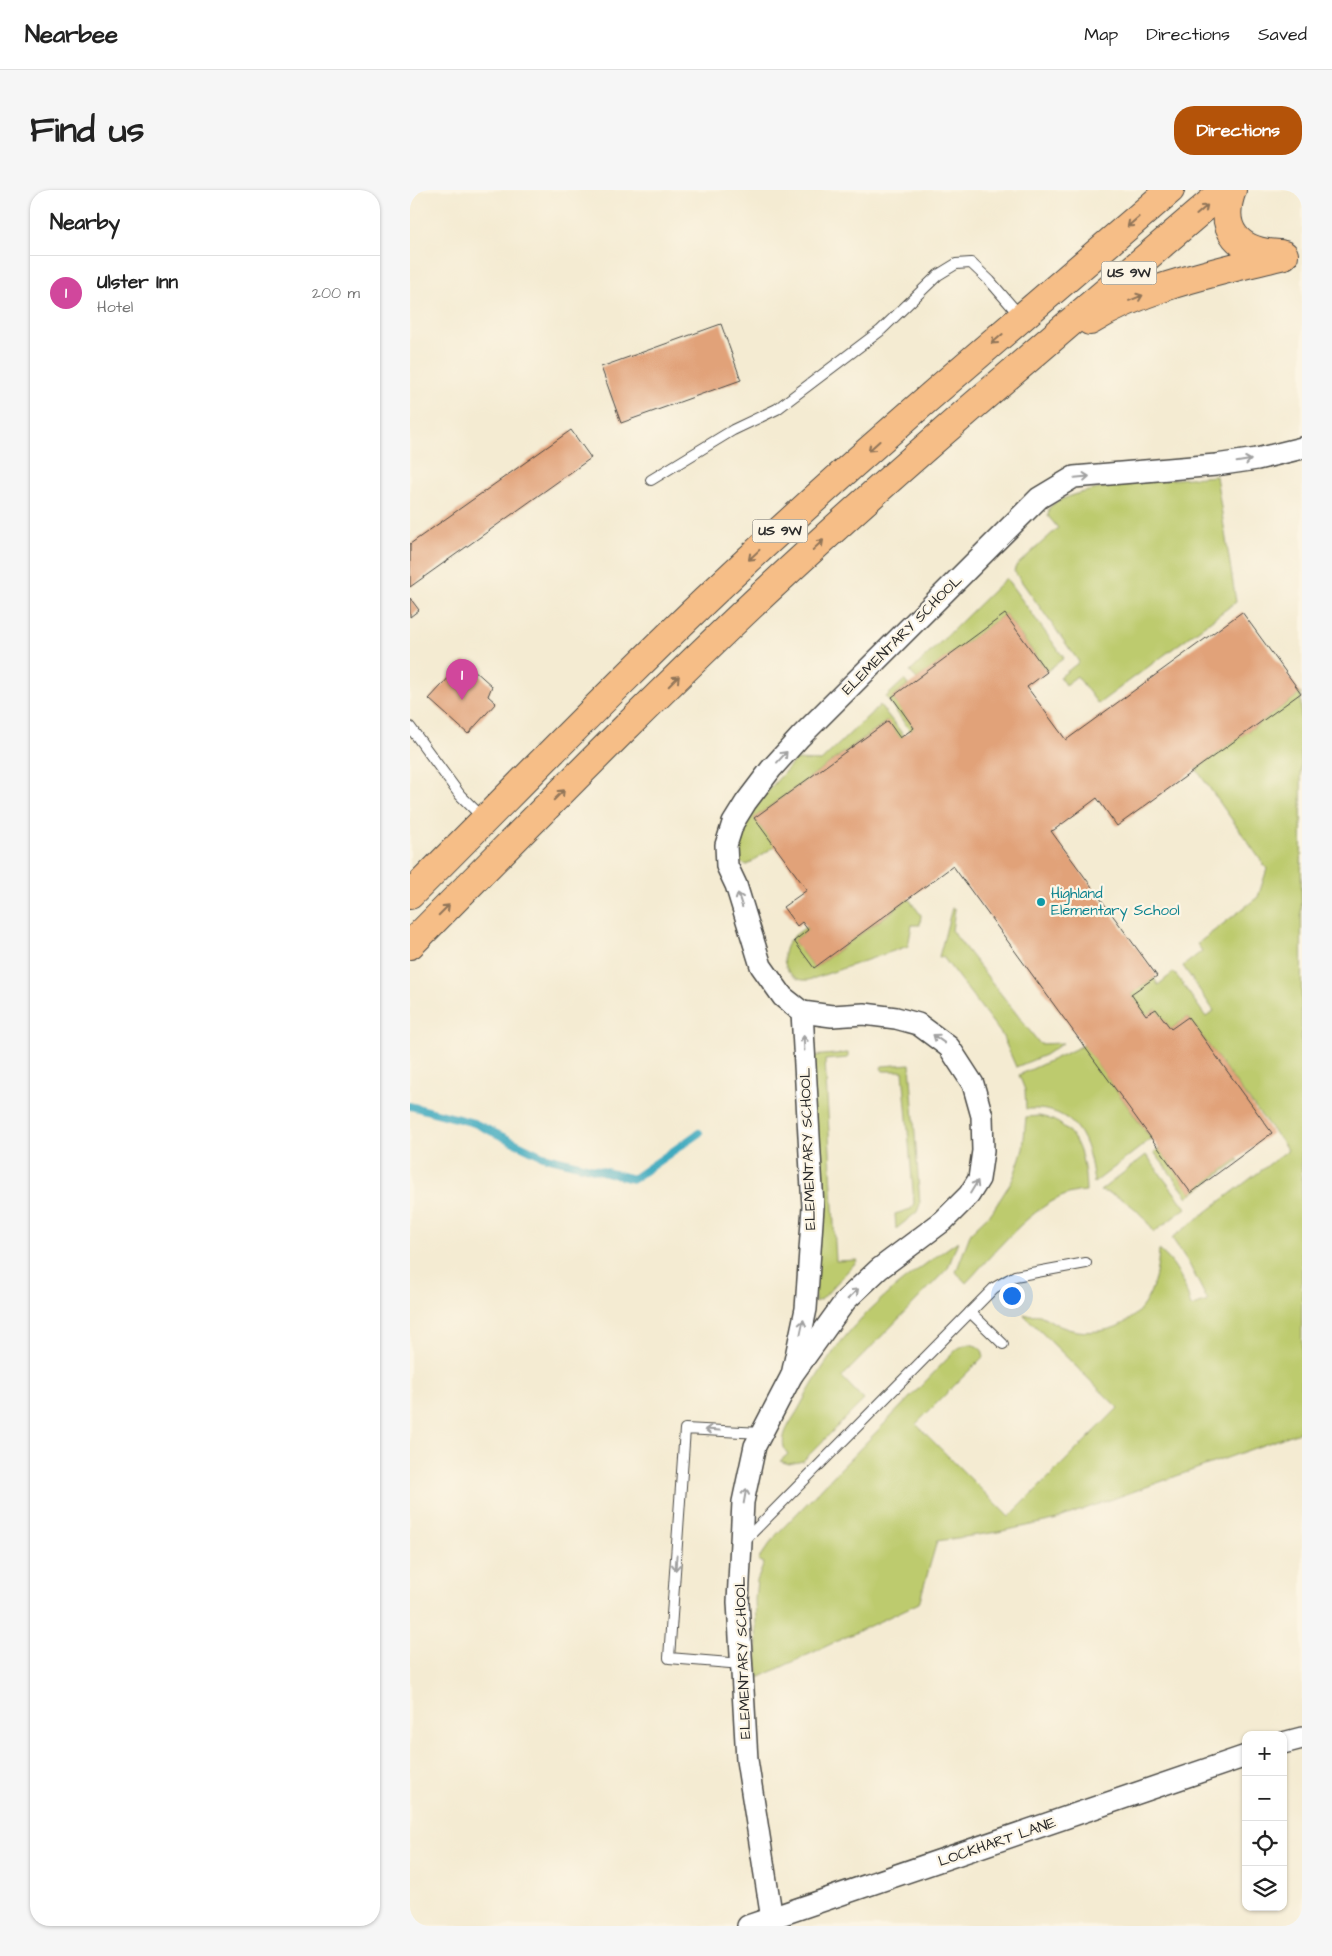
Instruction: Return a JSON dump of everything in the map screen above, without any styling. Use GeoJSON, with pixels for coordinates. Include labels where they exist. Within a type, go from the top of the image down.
{"type":"FeatureCollection","features":[{"type":"Feature","properties":{"kind":"highway","name":"US 9W"},"geometry":{"type":"LineString","coordinates":[[410,894],[746,562],[883,438],[1170,190]]}},
{"type":"Feature","properties":{"kind":"highway","name":"US 9W"},"geometry":{"type":"LineString","coordinates":[[410,945],[672,683],[756,602],[914,458],[1225,190]]}},
{"type":"Feature","properties":{"kind":"highway"},"geometry":{"type":"LineString","coordinates":[[1232,190],[1227,202],[1228,222],[1235,237],[1247,248],[1263,254],[1293,253]]}},
{"type":"Feature","properties":{"kind":"highway"},"geometry":{"type":"LineString","coordinates":[[1033,356],[1103,313],[1135,298],[1168,286],[1293,253]]}},
{"type":"Feature","properties":{"kind":"street","name":"ELEMENTARY SCHOOL"},"geometry":{"type":"LineString","coordinates":[[772,1919],[747,1760],[738,1602],[744,1502],[754,1446],[792,1374],[846,1300],[879,1270],[943,1221],[969,1195],[979,1179],[983,1151],[982,1116],[973,1084],[949,1047],[918,1024],[896,1018],[864,1014],[832,1016],[802,1012],[783,997],[762,966],[728,866],[726,845],[733,824],[746,802],[771,769],[800,737],[1039,498],[1074,477],[1216,465],[1257,459],[1302,448]]}},
{"type":"Feature","properties":{"kind":"street","name":"ELEMENTARY SCHOOL"},"geometry":{"type":"LineString","coordinates":[[792,1374],[806,1308],[813,1207],[802,1012]]}},
{"type":"Feature","properties":{"kind":"street"},"geometry":{"type":"LineString","coordinates":[[1287,1742],[1302,1738]]}},
{"type":"Feature","properties":{"kind":"street","name":"LOCKHART LANE"},"geometry":{"type":"LineString","coordinates":[[748,1926],[1242,1757]]}},
{"type":"Feature","properties":{"kind":"lane"},"geometry":{"type":"LineString","coordinates":[[651,480],[733,430],[777,409],[880,331],[938,275],[956,264],[971,263],[990,281],[1022,318]]}},
{"type":"Feature","properties":{"kind":"lane"},"geometry":{"type":"LineString","coordinates":[[410,727],[460,795],[485,819]]}},
{"type":"Feature","properties":{"kind":"lane"},"geometry":{"type":"LineString","coordinates":[[741,1544],[994,1288],[1015,1276],[1086,1263]]}},
{"type":"Feature","properties":{"kind":"lane"},"geometry":{"type":"LineString","coordinates":[[970,1312],[1004,1344]]}},
{"type":"Feature","properties":{"kind":"lane"},"geometry":{"type":"LineString","coordinates":[[742,1664],[669,1658],[685,1429],[761,1433]]}},
{"type":"Feature","properties":{"kind":"green space"},"geometry":{"type":"Polygon","coordinates":[[[1216,476],[1236,602],[1098,704],[1077,676],[1065,685],[1060,677],[1079,662],[1014,571],[1016,566],[1058,528],[1048,516],[1049,508],[1061,500],[1079,493],[1102,488],[1153,481],[1216,476]]]}},
{"type":"Feature","properties":{"kind":"green space"},"geometry":{"type":"Polygon","coordinates":[[[1006,578],[1064,658],[1047,671],[1005,614],[917,679],[910,672],[1006,578]]]}},
{"type":"Feature","properties":{"kind":"green space"},"geometry":{"type":"Polygon","coordinates":[[[904,680],[908,685],[892,697],[914,728],[910,731],[886,697],[904,680]]]}},
{"type":"Feature","properties":{"kind":"green space"},"geometry":{"type":"Polygon","coordinates":[[[1301,693],[1302,1431],[1054,1520],[998,1532],[937,1541],[919,1603],[758,1678],[755,1599],[757,1581],[764,1563],[758,1560],[777,1534],[956,1350],[963,1346],[974,1345],[983,1352],[983,1357],[916,1424],[1009,1517],[1118,1408],[1024,1315],[1040,1315],[1064,1328],[1089,1332],[1110,1329],[1123,1324],[1133,1317],[1148,1298],[1156,1275],[1159,1250],[1171,1262],[1180,1276],[1191,1307],[1208,1301],[1188,1262],[1172,1238],[1288,1150],[1188,1017],[1171,1029],[1156,1009],[1146,1015],[1131,994],[1154,978],[1158,985],[1174,972],[1206,1017],[1214,1011],[1183,966],[1202,951],[1197,944],[1258,897],[1267,869],[1196,769],[1301,693]]]}},
{"type":"Feature","properties":{"kind":"green space"},"geometry":{"type":"Polygon","coordinates":[[[880,705],[904,736],[900,738],[887,721],[754,818],[775,846],[747,865],[741,863],[742,835],[748,821],[766,794],[795,760],[821,761],[880,705]]]}},
{"type":"Feature","properties":{"kind":"green space"},"geometry":{"type":"Polygon","coordinates":[[[909,899],[921,915],[920,925],[912,925],[908,946],[809,980],[795,977],[786,968],[784,954],[786,947],[792,938],[806,927],[808,930],[794,941],[814,968],[909,899]]]}},
{"type":"Feature","properties":{"kind":"green space"},"geometry":{"type":"Polygon","coordinates":[[[952,908],[955,909],[952,931],[1040,1044],[1063,1043],[1045,1055],[1016,1067],[1002,1035],[943,957],[939,957],[952,908]]]}},
{"type":"Feature","properties":{"kind":"green space"},"geometry":{"type":"Polygon","coordinates":[[[1084,1045],[1151,1139],[1094,1183],[1088,1152],[1077,1128],[1068,1119],[1057,1113],[1026,1109],[1025,1090],[1019,1075],[1084,1045]]]}},
{"type":"Feature","properties":{"kind":"green space"},"geometry":{"type":"Polygon","coordinates":[[[848,1053],[848,1058],[825,1060],[836,1261],[858,1260],[822,1299],[815,1302],[810,1056],[848,1053]]]}},
{"type":"Feature","properties":{"kind":"green space"},"geometry":{"type":"Polygon","coordinates":[[[910,1064],[920,1204],[917,1212],[896,1229],[895,1214],[911,1209],[914,1203],[903,1071],[883,1071],[881,1068],[882,1066],[910,1064]]]}},
{"type":"Feature","properties":{"kind":"green space"},"geometry":{"type":"Polygon","coordinates":[[[1039,1116],[1063,1126],[1077,1143],[1084,1166],[1086,1191],[1069,1194],[1052,1201],[1036,1212],[1005,1241],[966,1283],[956,1272],[971,1232],[992,1212],[1013,1179],[1023,1149],[1026,1117],[1039,1116]]]}},
{"type":"Feature","properties":{"kind":"green space"},"geometry":{"type":"Polygon","coordinates":[[[1159,1149],[1191,1192],[1237,1159],[1239,1160],[1188,1197],[1154,1152],[1159,1149]]]}},
{"type":"Feature","properties":{"kind":"green space"},"geometry":{"type":"Polygon","coordinates":[[[1146,1155],[1186,1208],[1154,1232],[1143,1217],[1131,1206],[1109,1193],[1100,1191],[1146,1155]]]}},
{"type":"Feature","properties":{"kind":"green space"},"geometry":{"type":"Polygon","coordinates":[[[958,1241],[948,1268],[842,1377],[864,1400],[803,1461],[789,1464],[780,1461],[788,1454],[783,1443],[788,1426],[822,1368],[851,1329],[894,1288],[958,1241]]]}},
{"type":"Feature","properties":{"kind":"building"},"geometry":{"type":"Polygon","coordinates":[[[721,324],[741,380],[621,423],[601,367],[721,324]]]}},
{"type":"Feature","properties":{"kind":"building"},"geometry":{"type":"Polygon","coordinates":[[[571,430],[591,458],[410,587],[410,544],[571,430]]]}},
{"type":"Feature","properties":{"kind":"building"},"geometry":{"type":"Polygon","coordinates":[[[410,598],[419,610],[410,617],[410,598]]]}},
{"type":"Feature","properties":{"kind":"building","name":"Highland Elementary School"},"geometry":{"type":"Polygon","coordinates":[[[1242,612],[1301,693],[1117,826],[1097,798],[1051,831],[1157,976],[1131,994],[1146,1015],[1156,1009],[1171,1029],[1188,1017],[1272,1133],[1191,1193],[953,866],[814,968],[794,941],[808,930],[802,922],[797,926],[783,907],[807,890],[754,818],[888,721],[900,738],[914,728],[892,697],[1005,614],[1047,672],[1027,687],[1066,740],[1242,612]]]}},
{"type":"Feature","properties":{"kind":"building"},"geometry":{"type":"Polygon","coordinates":[[[464,661],[492,686],[488,696],[496,703],[468,734],[429,699],[464,661]]]}},
{"type":"Feature","properties":{"kind":"waterway"},"geometry":{"type":"LineString","coordinates":[[410,1106],[474,1123],[543,1156],[633,1179],[699,1133]]}},
{"type":"Feature","properties":{"kind":"place","name":"Ulster Inn"},"geometry":{"type":"Point","coordinates":[462,700]}},
{"type":"Feature","properties":{"kind":"place","name":"Highland Elementary School"},"geometry":{"type":"Point","coordinates":[1041,902]}}]}
